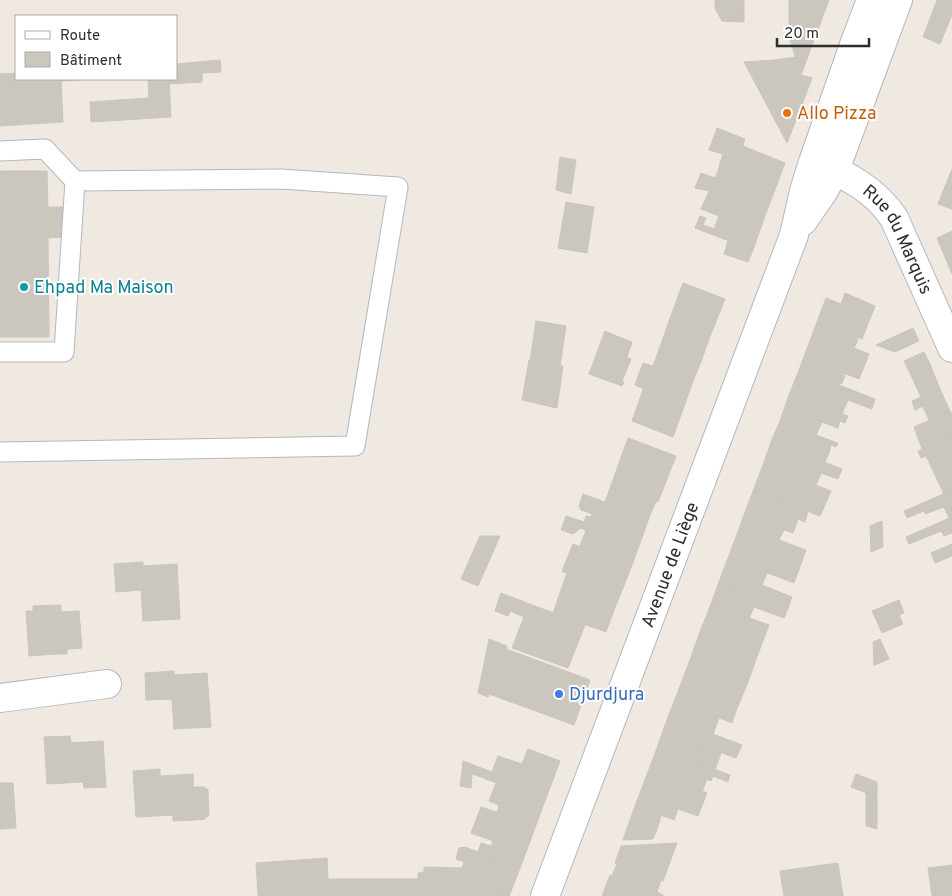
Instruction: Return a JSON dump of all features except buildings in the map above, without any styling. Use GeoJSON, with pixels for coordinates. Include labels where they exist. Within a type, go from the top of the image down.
{"type":"FeatureCollection","features":[{"type":"Feature","properties":{"kind":"main road"},"geometry":{"type":"LineString","coordinates":[[825,163],[855,42],[871,0]]}},
{"type":"Feature","properties":{"kind":"main road"},"geometry":{"type":"LineString","coordinates":[[825,163],[898,0]]}},
{"type":"Feature","properties":{"kind":"main road","name":"Avenue de Liège"},"geometry":{"type":"LineString","coordinates":[[545,896],[794,235],[823,192],[825,163]]}},
{"type":"Feature","properties":{"kind":"main road","name":"Rue du Marquis"},"geometry":{"type":"LineString","coordinates":[[825,163],[867,189],[894,218],[952,348]]}},
{"type":"Feature","properties":{"kind":"main road"},"geometry":{"type":"LineString","coordinates":[[0,698],[107,684]]}},
{"type":"Feature","properties":{"kind":"lane"},"geometry":{"type":"LineString","coordinates":[[0,151],[45,149],[75,181],[64,352],[0,352]]}},
{"type":"Feature","properties":{"kind":"lane"},"geometry":{"type":"LineString","coordinates":[[0,452],[355,446],[398,187],[281,179],[75,181]]}},
{"type":"Feature","properties":{"kind":"place","name":"Allo Pizza"},"geometry":{"type":"Point","coordinates":[787,113]}},
{"type":"Feature","properties":{"kind":"place","name":"Ehpad Ma Maison"},"geometry":{"type":"Point","coordinates":[24,287]}},
{"type":"Feature","properties":{"kind":"place","name":"Djurdjura"},"geometry":{"type":"Point","coordinates":[559,694]}}]}
